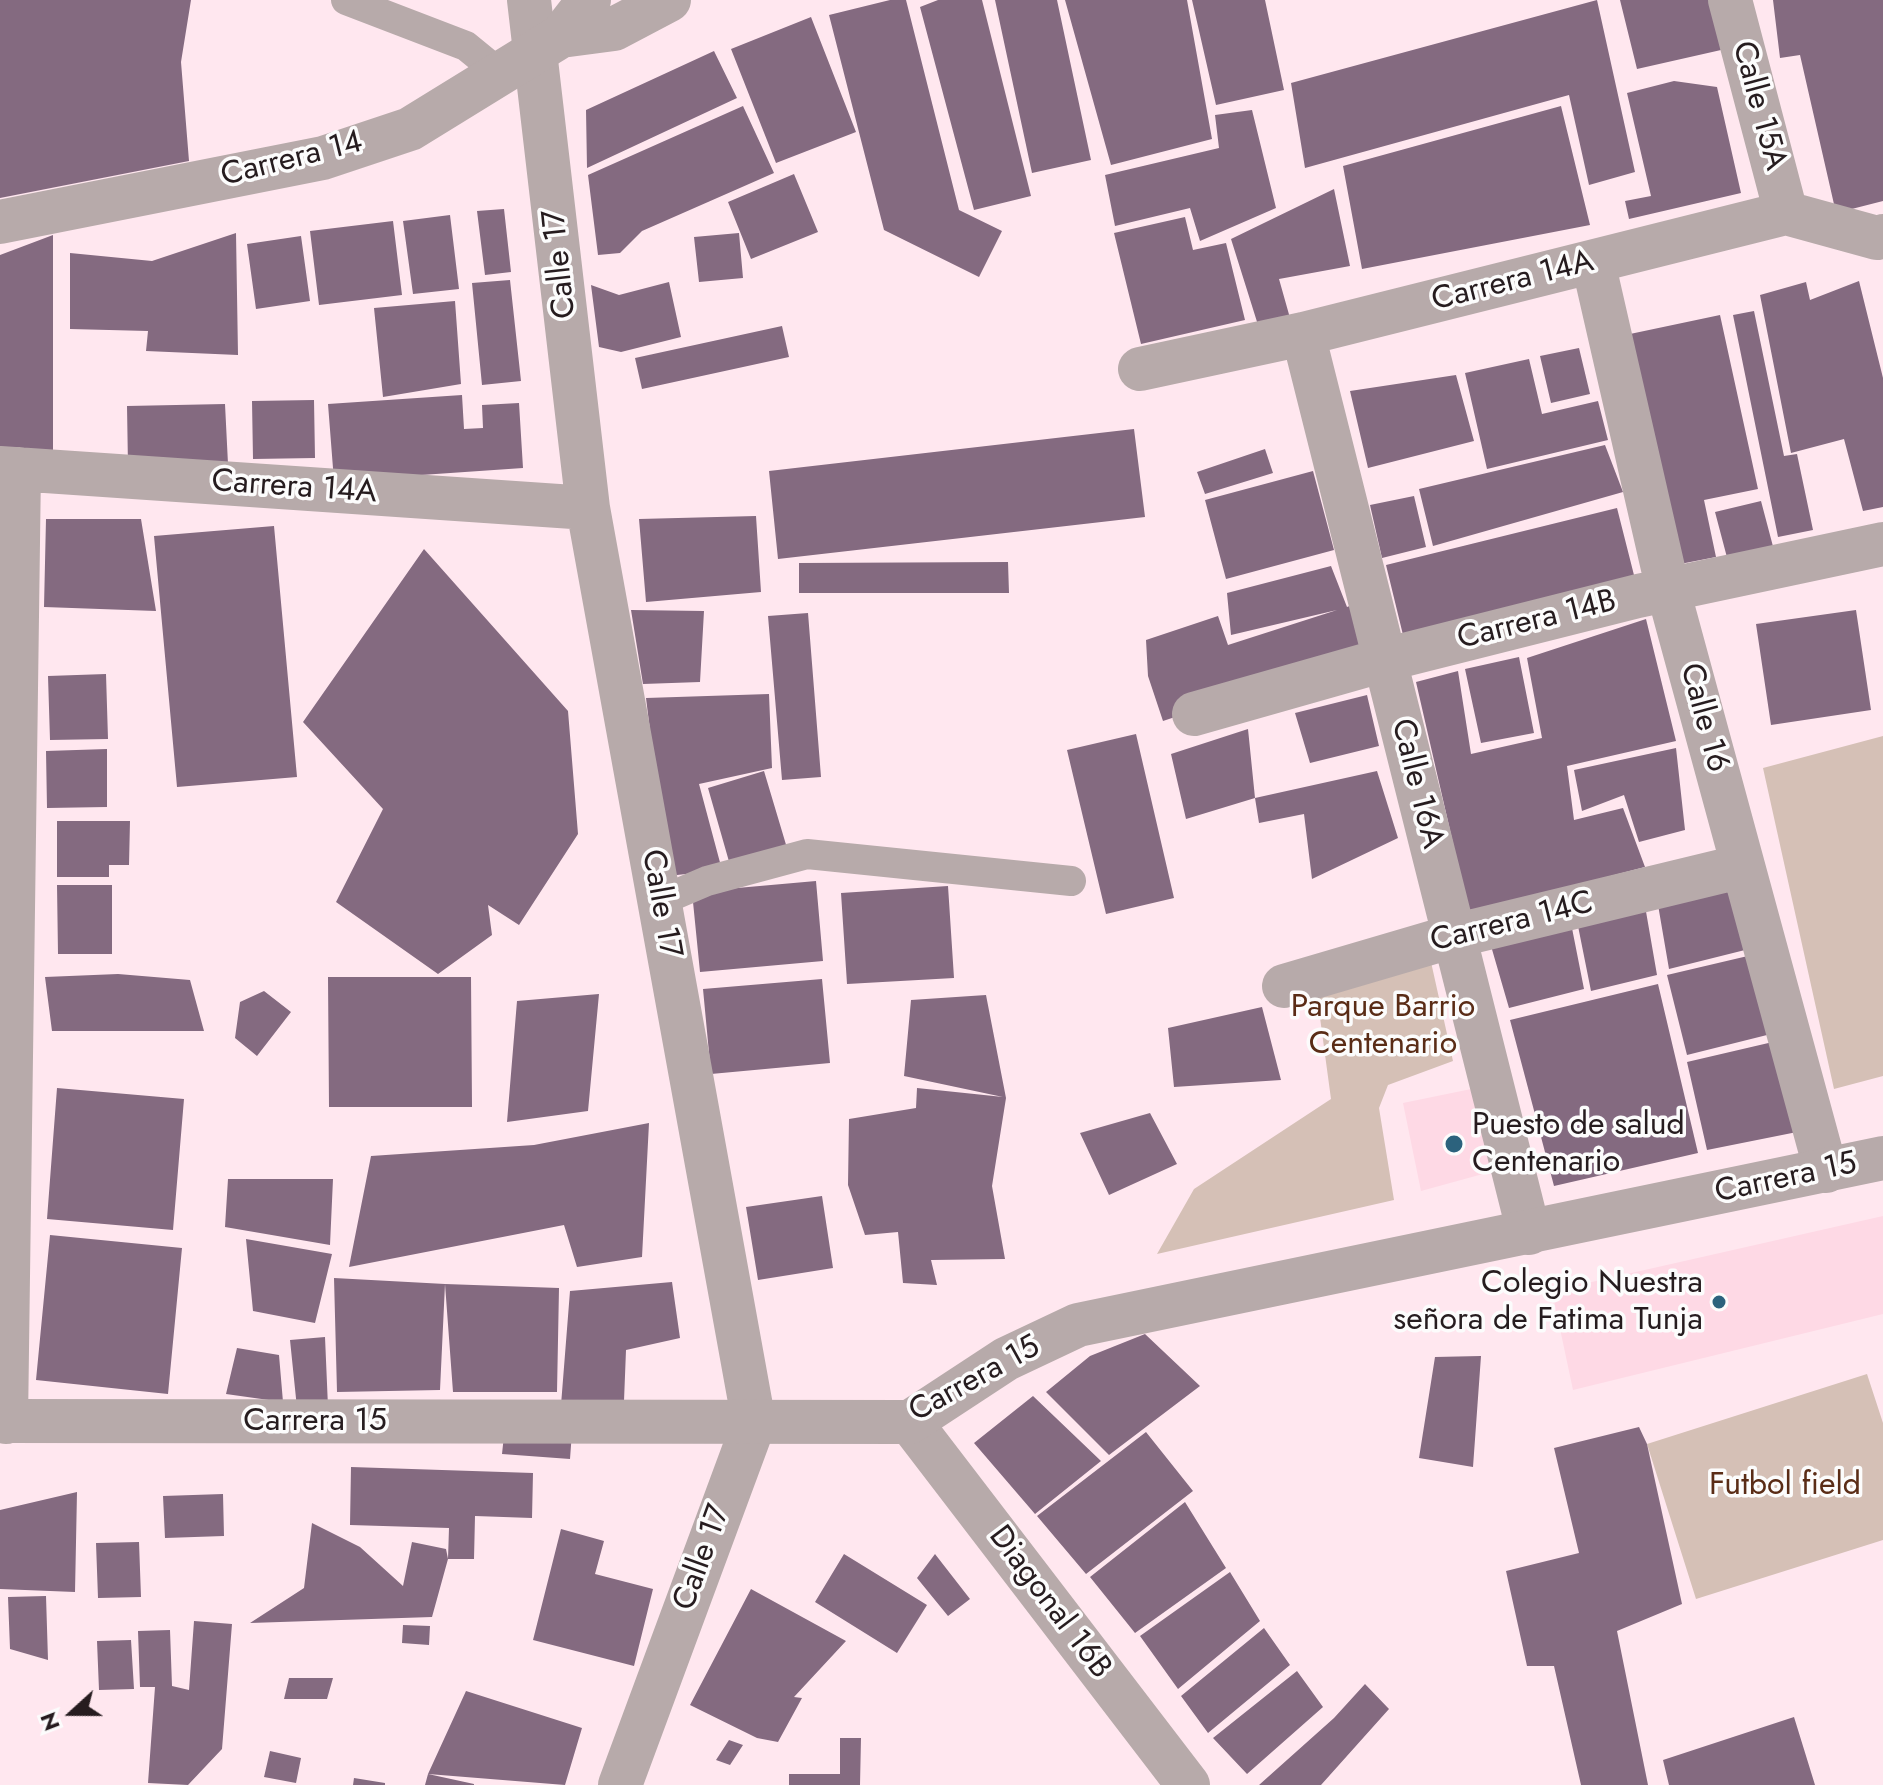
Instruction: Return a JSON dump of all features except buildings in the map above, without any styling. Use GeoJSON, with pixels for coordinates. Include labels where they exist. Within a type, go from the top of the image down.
{"type":"FeatureCollection","features":[{"type":"Feature","properties":{"kind":"street","name":"Calle 17"},"geometry":{"type":"LineString","coordinates":[[529,0],[548,43],[588,508],[754,1423],[620,1785]]}},
{"type":"Feature","properties":{"kind":"street","name":"Carrera 14"},"geometry":{"type":"LineString","coordinates":[[0,222],[323,158],[410,129],[548,43],[589,0]]}},
{"type":"Feature","properties":{"kind":"street","name":"Carrera 14"},"geometry":{"type":"LineString","coordinates":[[548,43],[614,29],[669,0]]}},
{"type":"Feature","properties":{"kind":"street","name":"Calle 15A"},"geometry":{"type":"LineString","coordinates":[[1730,0],[1786,213]]}},
{"type":"Feature","properties":{"kind":"street","name":"Carrera 14A"},"geometry":{"type":"LineString","coordinates":[[1140,369],[1303,334],[1786,213],[1881,246]]}},
{"type":"Feature","properties":{"kind":"street","name":"Calle 16"},"geometry":{"type":"LineString","coordinates":[[1593,262],[1668,590],[1826,1171]]}},
{"type":"Feature","properties":{"kind":"street","name":"Calle 16A"},"geometry":{"type":"LineString","coordinates":[[1303,334],[1529,1233]]}},
{"type":"Feature","properties":{"kind":"street","name":"Carrera 14A"},"geometry":{"type":"LineString","coordinates":[[10,468],[588,508]]}},
{"type":"Feature","properties":{"kind":"street"},"geometry":{"type":"LineString","coordinates":[[3,1422],[10,468]]}},
{"type":"Feature","properties":{"kind":"street","name":"Carrera 14B"},"geometry":{"type":"LineString","coordinates":[[1194,714],[1384,660],[1668,590],[1883,544]]}},
{"type":"Feature","properties":{"kind":"street","name":"Carrera 14C"},"geometry":{"type":"LineString","coordinates":[[1284,986],[1454,936],[1743,866]]}},
{"type":"Feature","properties":{"kind":"street","name":"Carrera 15"},"geometry":{"type":"LineString","coordinates":[[3,1422],[910,1422],[1006,1359],[1078,1325],[1883,1158]]}},
{"type":"Feature","properties":{"kind":"street","name":"Diagonal 16B"},"geometry":{"type":"LineString","coordinates":[[910,1422],[1188,1785]]}},
{"type":"Feature","properties":{"kind":"lane"},"geometry":{"type":"LineString","coordinates":[[346,0],[466,46],[499,73]]}},
{"type":"Feature","properties":{"kind":"lane"},"geometry":{"type":"LineString","coordinates":[[660,901],[707,881],[807,854],[1071,881]]}},
{"type":"Feature","properties":{"kind":"shaded area","name":"Puesto de salud Centenario"},"geometry":{"type":"Polygon","coordinates":[[[1476,1088],[1501,1169],[1421,1191],[1403,1103],[1476,1088]]]}},
{"type":"Feature","properties":{"kind":"shaded area","name":"Colegio Nuestra señora de Fatima Tunja"},"geometry":{"type":"Polygon","coordinates":[[[1883,1216],[1883,1314],[1573,1390],[1552,1291],[1883,1216]]]}},
{"type":"Feature","properties":{"kind":"green space"},"geometry":{"type":"Polygon","coordinates":[[[1883,736],[1883,1076],[1834,1089],[1763,768],[1883,736]]]}},
{"type":"Feature","properties":{"kind":"green space","name":"Parque Barrio Centenario"},"geometry":{"type":"Polygon","coordinates":[[[1429,953],[1453,1061],[1388,1085],[1379,1108],[1394,1200],[1157,1254],[1194,1189],[1331,1099],[1316,988],[1429,953]]]}},
{"type":"Feature","properties":{"kind":"green space","name":"Futbol field"},"geometry":{"type":"Polygon","coordinates":[[[1867,1374],[1883,1423],[1883,1540],[1696,1599],[1647,1444],[1867,1374]]]}},
{"type":"Feature","properties":{"kind":"place","name":"Puesto de salud Centenario"},"geometry":{"type":"Point","coordinates":[1454,1144]}},
{"type":"Feature","properties":{"kind":"place","name":"Colegio Nuestra señora de Fatima Tunja"},"geometry":{"type":"Point","coordinates":[1719,1302]}}]}
